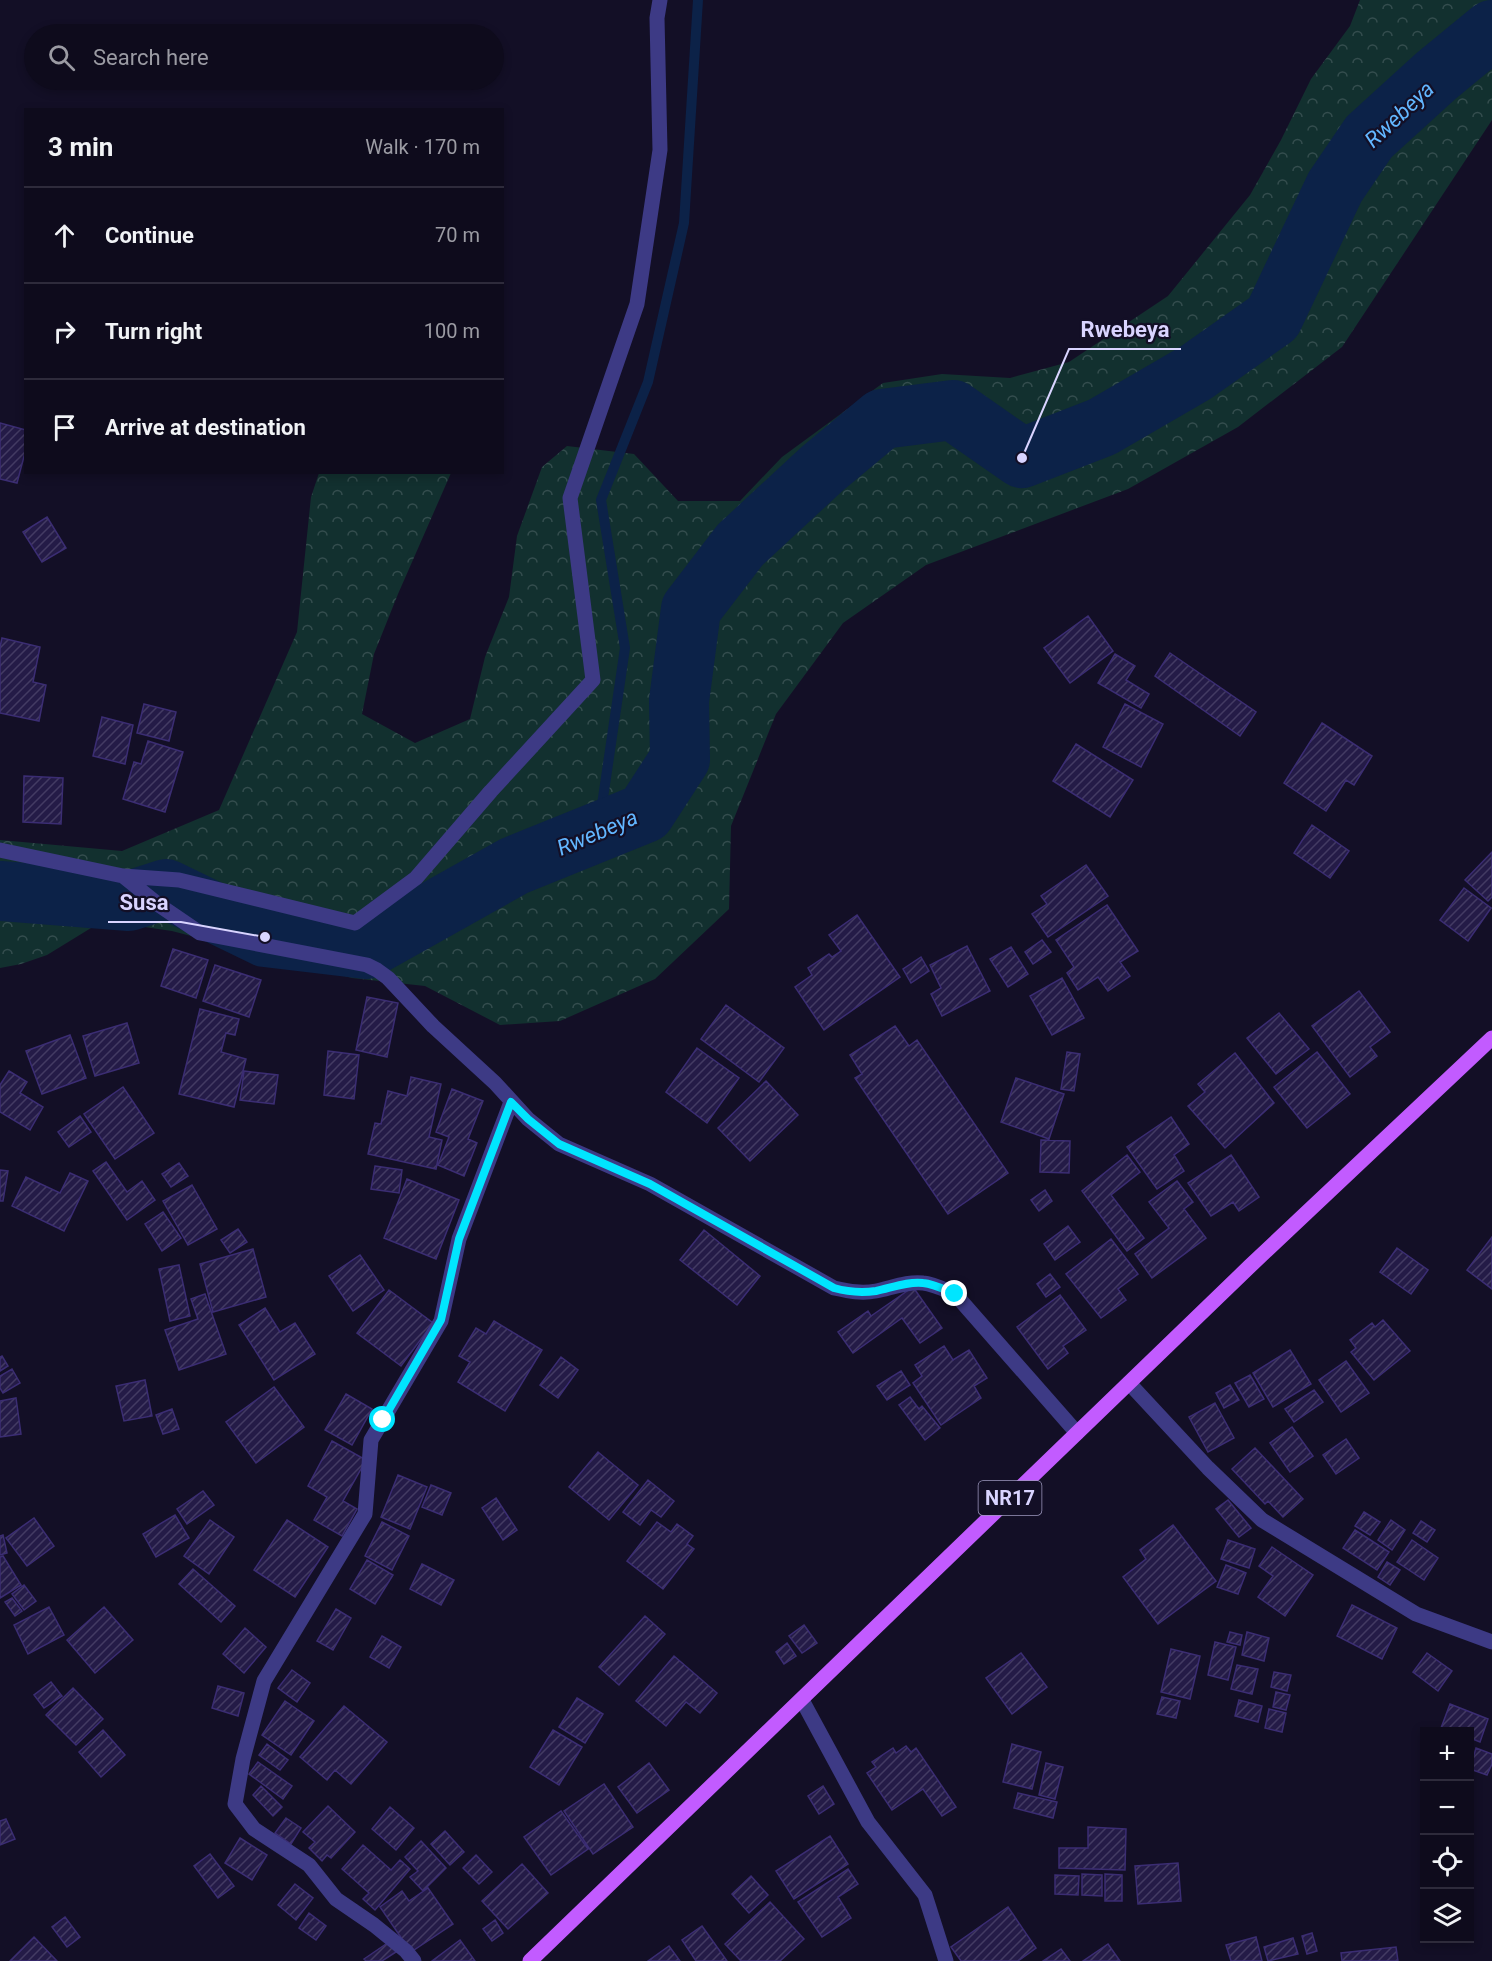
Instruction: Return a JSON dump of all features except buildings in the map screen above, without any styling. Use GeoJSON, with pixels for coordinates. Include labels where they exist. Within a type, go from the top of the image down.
{"type":"FeatureCollection","features":[{"type":"Feature","properties":{"kind":"main road","name":"NR17"},"geometry":{"type":"LineString","coordinates":[[530,1961],[1250,1266],[1492,1038]]}},
{"type":"Feature","properties":{"kind":"street"},"geometry":{"type":"LineString","coordinates":[[0,850],[123,876],[179,880],[355,923],[416,878],[491,791],[593,680],[570,498],[637,304],[660,150],[657,18],[660,0]]}},
{"type":"Feature","properties":{"kind":"street"},"geometry":{"type":"LineString","coordinates":[[123,876],[159,905],[201,933],[367,965],[378,970],[399,989],[417,1011],[495,1083],[528,1119],[559,1144],[650,1184],[834,1288],[853,1293],[922,1283],[955,1294],[1077,1434]]}},
{"type":"Feature","properties":{"kind":"street"},"geometry":{"type":"LineString","coordinates":[[414,1961],[406,1951],[374,1925],[336,1899],[309,1865],[254,1829],[235,1804],[243,1759],[264,1681],[365,1514],[371,1440],[441,1320],[459,1239],[511,1102]]}},
{"type":"Feature","properties":{"kind":"street"},"geometry":{"type":"LineString","coordinates":[[1129,1383],[1208,1468],[1262,1520],[1416,1614],[1492,1642]]}},
{"type":"Feature","properties":{"kind":"street"},"geometry":{"type":"LineString","coordinates":[[802,1700],[868,1822],[925,1895],[946,1961]]}},
{"type":"Feature","properties":{"kind":"green space"},"geometry":{"type":"Polygon","coordinates":[[[1360,0],[1492,0],[1492,120],[1342,347],[1238,427],[1128,489],[926,565],[843,623],[776,714],[731,826],[729,909],[655,979],[560,1021],[500,1025],[425,986],[352,978],[172,931],[117,923],[91,928],[47,955],[0,968],[0,840],[122,851],[219,810],[297,632],[311,497],[319,474],[451,474],[374,654],[362,714],[415,743],[470,719],[485,657],[509,597],[517,536],[542,467],[567,446],[634,454],[678,501],[740,501],[782,457],[883,383],[942,374],[1010,378],[1069,362],[1168,296],[1250,195],[1281,140],[1311,79],[1350,26],[1360,0]]]}},
{"type":"Feature","properties":{"kind":"waterway"},"geometry":{"type":"LineString","coordinates":[[598,832],[625,648],[601,500],[648,382],[684,223],[698,0]]}},
{"type":"Feature","properties":{"kind":"waterway","name":"Rwebeya"},"geometry":{"type":"LineString","coordinates":[[0,891],[129,901],[166,889],[265,937],[366,949],[514,866],[645,813],[680,759],[679,701],[691,609],[740,545],[822,469],[882,419],[953,410],[1022,458],[1102,427],[1195,373],[1273,318],[1335,187],[1369,137],[1436,76],[1492,30]]}},
{"type":"Feature","properties":{"kind":"place","name":"Rwebeya"},"geometry":{"type":"Point","coordinates":[1022,458]}},
{"type":"Feature","properties":{"kind":"place","name":"Susa"},"geometry":{"type":"Point","coordinates":[265,937]}},
{"type":"Feature","properties":{"kind":"route"},"geometry":{"type":"LineString","coordinates":[[383,1420],[441,1320],[459,1239],[511,1102],[559,1144],[650,1184],[834,1288],[853,1293],[922,1283],[955,1294]]}}]}
